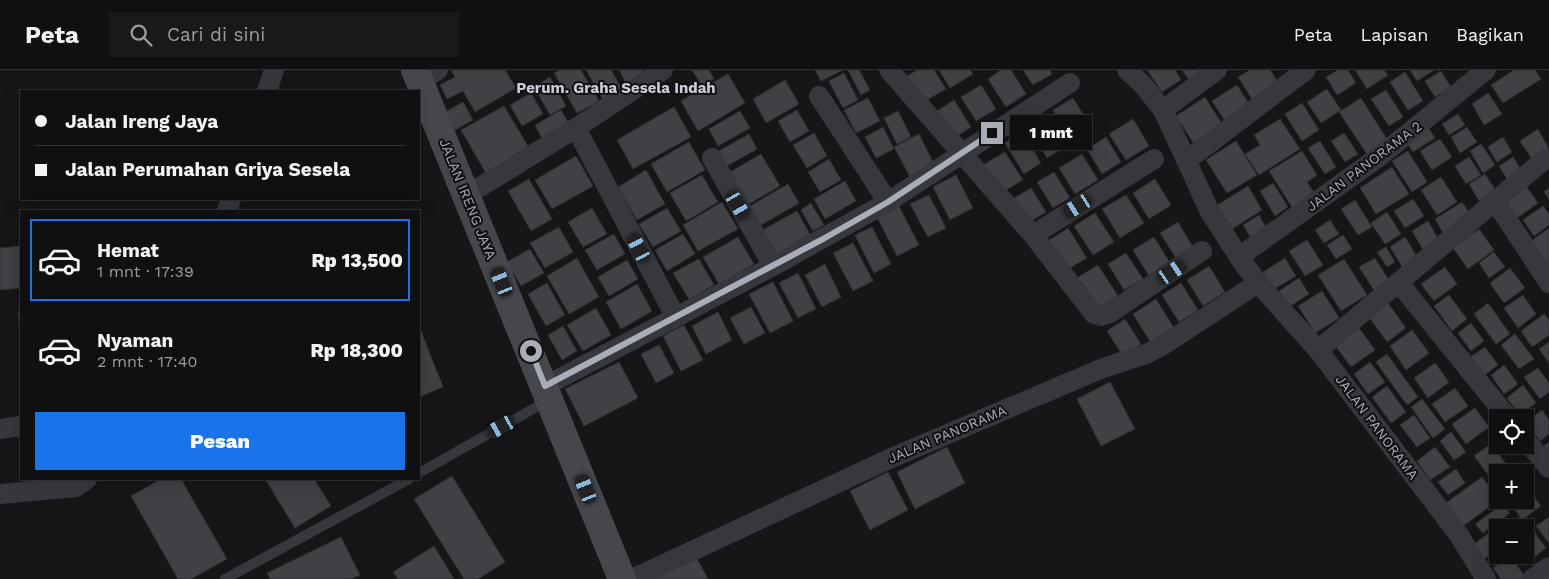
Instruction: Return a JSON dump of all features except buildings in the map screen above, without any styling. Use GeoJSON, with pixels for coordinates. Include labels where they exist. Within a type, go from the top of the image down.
{"type":"FeatureCollection","features":[{"type":"Feature","properties":{"kind":"street"},"geometry":{"type":"LineString","coordinates":[[267,90],[274,70]]}},
{"type":"Feature","properties":{"kind":"street"},"geometry":{"type":"LineString","coordinates":[[467,195],[576,128],[663,70]]}},
{"type":"Feature","properties":{"kind":"street"},"geometry":{"type":"LineString","coordinates":[[890,70],[1033,235],[1094,314],[1101,316],[1110,314],[1202,251]]}},
{"type":"Feature","properties":{"kind":"street","name":"JALAN PANORAMA"},"geometry":{"type":"LineString","coordinates":[[1127,70],[1143,84],[1163,110],[1210,212],[1239,257],[1258,283],[1318,350],[1458,535],[1486,579]]}},
{"type":"Feature","properties":{"kind":"street"},"geometry":{"type":"LineString","coordinates":[[1163,110],[1216,70]]}},
{"type":"Feature","properties":{"kind":"street"},"geometry":{"type":"LineString","coordinates":[[1186,161],[1306,70]]}},
{"type":"Feature","properties":{"kind":"street","name":"JALAN PANORAMA 2"},"geometry":{"type":"LineString","coordinates":[[1239,257],[1380,156],[1486,70]]}},
{"type":"Feature","properties":{"kind":"street","name":"JALAN IRENG JAYA"},"geometry":{"type":"LineString","coordinates":[[424,74],[467,195],[622,579]]}},
{"type":"Feature","properties":{"kind":"street"},"geometry":{"type":"LineString","coordinates":[[548,392],[675,316],[774,266],[888,202],[1070,83]]}},
{"type":"Feature","properties":{"kind":"street"},"geometry":{"type":"LineString","coordinates":[[819,96],[888,202]]}},
{"type":"Feature","properties":{"kind":"street"},"geometry":{"type":"LineString","coordinates":[[576,128],[675,316]]}},
{"type":"Feature","properties":{"kind":"street"},"geometry":{"type":"LineString","coordinates":[[712,158],[774,266]]}},
{"type":"Feature","properties":{"kind":"street"},"geometry":{"type":"LineString","coordinates":[[1033,235],[1154,159]]}},
{"type":"Feature","properties":{"kind":"street"},"geometry":{"type":"LineString","coordinates":[[1318,350],[1545,159]]}},
{"type":"Feature","properties":{"kind":"street"},"geometry":{"type":"LineString","coordinates":[[1495,201],[1549,283]]}},
{"type":"Feature","properties":{"kind":"street","name":"JALAN PANORAMA"},"geometry":{"type":"LineString","coordinates":[[632,579],[889,459],[1103,368],[1146,354],[1165,344],[1258,283]]}},
{"type":"Feature","properties":{"kind":"street"},"geometry":{"type":"LineString","coordinates":[[1399,283],[1501,409]]}},
{"type":"Feature","properties":{"kind":"street"},"geometry":{"type":"LineString","coordinates":[[0,429],[20,426]]}},
{"type":"Feature","properties":{"kind":"street"},"geometry":{"type":"LineString","coordinates":[[1534,450],[1549,468]]}},
{"type":"Feature","properties":{"kind":"street"},"geometry":{"type":"LineString","coordinates":[[0,494],[76,487],[86,480]]}},
{"type":"Feature","properties":{"kind":"street"},"geometry":{"type":"LineString","coordinates":[[1532,579],[1549,567]]}},
{"type":"Feature","properties":{"kind":"lane"},"geometry":{"type":"LineString","coordinates":[[420,473],[548,392]]}},
{"type":"Feature","properties":{"kind":"lane"},"geometry":{"type":"LineString","coordinates":[[225,579],[408,480]]}},
{"type":"Feature","properties":{"kind":"district","name":"Perum. Graha Sesela Indah"},"geometry":{"type":"Point","coordinates":[616,88]}},
{"type":"Feature","properties":{"kind":"route"},"geometry":{"type":"LineString","coordinates":[[531,351],[545,386],[823,239],[888,202],[992,133]]}}]}
